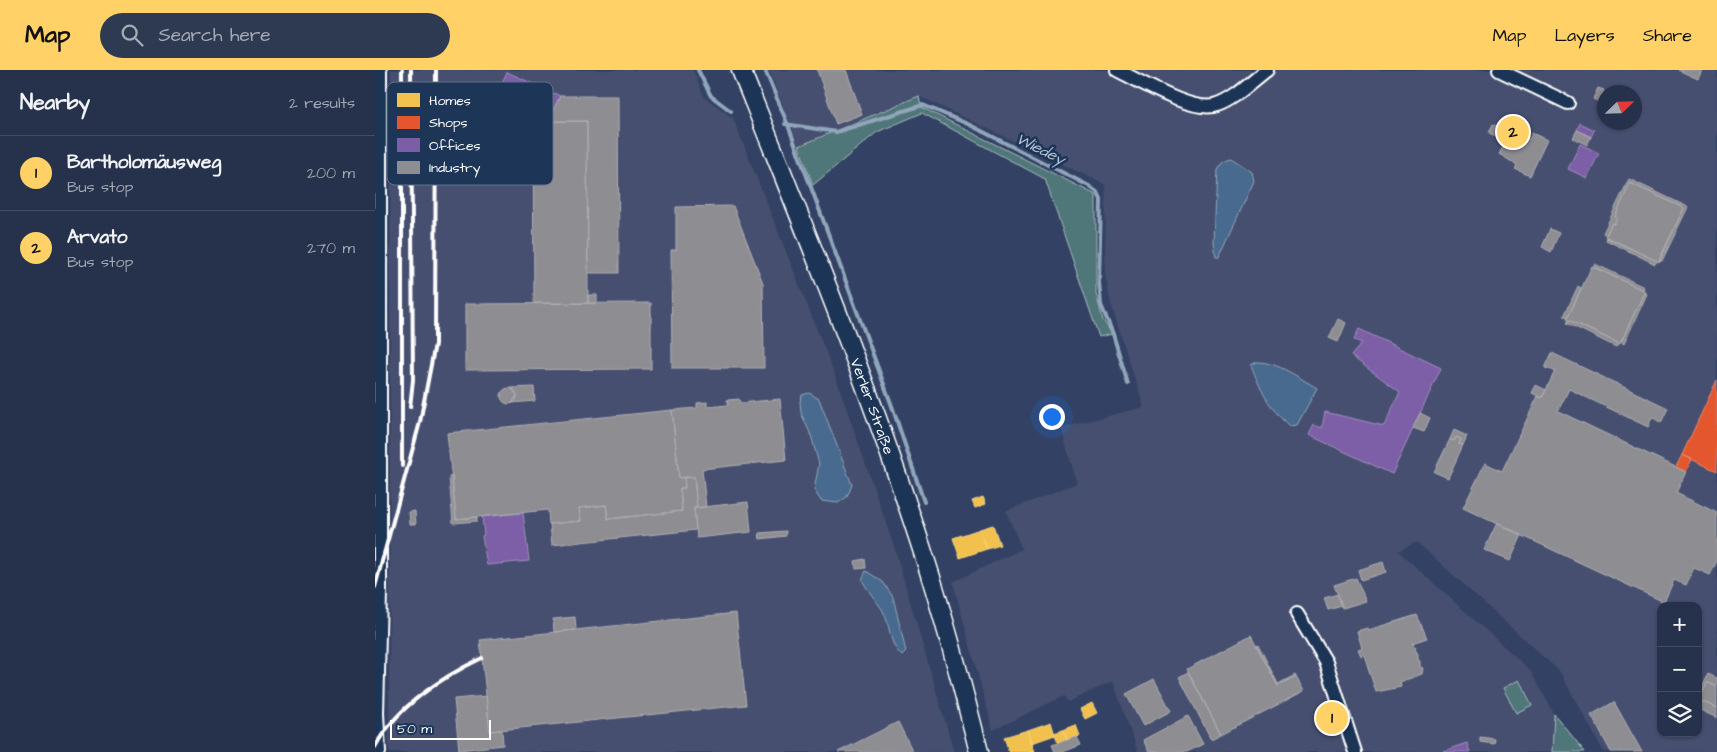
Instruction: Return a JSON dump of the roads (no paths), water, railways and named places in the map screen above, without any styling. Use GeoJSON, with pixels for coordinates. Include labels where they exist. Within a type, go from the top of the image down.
{"type":"FeatureCollection","features":[{"type":"Feature","properties":{"kind":"main road","name":"Verler Straße"},"geometry":{"type":"LineString","coordinates":[[741,70],[853,356],[910,515],[953,652],[979,752]]}},
{"type":"Feature","properties":{"kind":"street"},"geometry":{"type":"LineString","coordinates":[[379,752],[377,713],[380,593],[380,70]]}},
{"type":"Feature","properties":{"kind":"street"},"geometry":{"type":"LineString","coordinates":[[1117,70],[1186,102],[1206,108],[1228,99],[1267,70]]}},
{"type":"Feature","properties":{"kind":"street"},"geometry":{"type":"LineString","coordinates":[[1499,70],[1568,103]]}},
{"type":"Feature","properties":{"kind":"street"},"geometry":{"type":"LineString","coordinates":[[1297,614],[1327,662],[1355,752]]}},
{"type":"Feature","properties":{"kind":"waterway","name":"Wiedey"},"geometry":{"type":"LineString","coordinates":[[698,70],[711,96],[731,111]]}},
{"type":"Feature","properties":{"kind":"waterway"},"geometry":{"type":"LineString","coordinates":[[765,70],[788,125],[892,406],[924,502]]}},
{"type":"Feature","properties":{"kind":"waterway","name":"Wiedey"},"geometry":{"type":"LineString","coordinates":[[785,124],[836,132],[923,105],[970,125],[1089,186],[1098,193],[1101,200],[1099,282],[1101,305],[1113,334],[1128,384]]}},
{"type":"Feature","properties":{"kind":"railway"},"geometry":{"type":"LineString","coordinates":[[402,70],[402,82]]}},
{"type":"Feature","properties":{"kind":"railway"},"geometry":{"type":"LineString","coordinates":[[411,70],[411,82]]}},
{"type":"Feature","properties":{"kind":"railway"},"geometry":{"type":"LineString","coordinates":[[436,70],[436,82]]}},
{"type":"Feature","properties":{"kind":"railway"},"geometry":{"type":"LineString","coordinates":[[402,185],[402,466]]}},
{"type":"Feature","properties":{"kind":"railway"},"geometry":{"type":"LineString","coordinates":[[410,407],[413,380],[412,185]]}},
{"type":"Feature","properties":{"kind":"railway"},"geometry":{"type":"LineString","coordinates":[[375,587],[420,422],[435,344],[436,185]]}},
{"type":"Feature","properties":{"kind":"railway"},"geometry":{"type":"LineString","coordinates":[[375,747],[395,719],[421,695],[451,674],[482,658]]}},
{"type":"Feature","properties":{"kind":"place","name":"Arvato"},"geometry":{"type":"Point","coordinates":[1513,132]}},
{"type":"Feature","properties":{"kind":"place","name":"Bartholomäusweg"},"geometry":{"type":"Point","coordinates":[1332,718]}}]}
